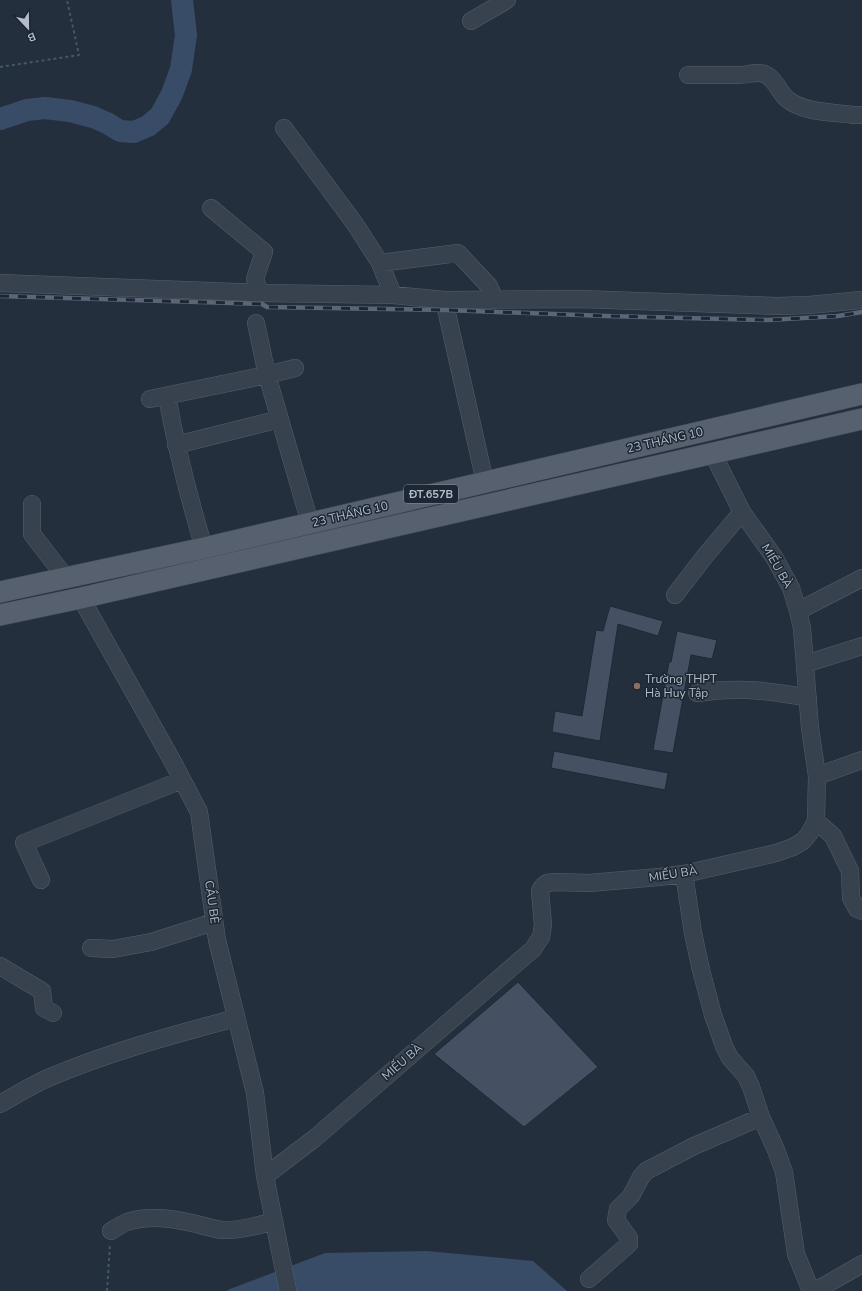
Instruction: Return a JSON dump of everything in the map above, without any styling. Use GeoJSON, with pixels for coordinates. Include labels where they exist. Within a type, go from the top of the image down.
{"type":"FeatureCollection","features":[{"type":"Feature","properties":{"kind":"main road","name":"23 THÁNG 10"},"geometry":{"type":"LineString","coordinates":[[0,592],[204,548],[862,394]]}},
{"type":"Feature","properties":{"kind":"main road","name":"23 THÁNG 10"},"geometry":{"type":"LineString","coordinates":[[0,615],[81,598],[862,419]]}},
{"type":"Feature","properties":{"kind":"main road"},"geometry":{"type":"LineString","coordinates":[[707,430],[713,454]]}},
{"type":"Feature","properties":{"kind":"main road"},"geometry":{"type":"LineString","coordinates":[[66,578],[81,598]]}},
{"type":"Feature","properties":{"kind":"street"},"geometry":{"type":"LineString","coordinates":[[471,21],[507,0]]}},
{"type":"Feature","properties":{"kind":"street"},"geometry":{"type":"LineString","coordinates":[[688,75],[764,74],[772,80],[785,97],[793,104],[803,108],[862,115]]}},
{"type":"Feature","properties":{"kind":"street"},"geometry":{"type":"LineString","coordinates":[[284,128],[355,224],[380,263],[393,296]]}},
{"type":"Feature","properties":{"kind":"street"},"geometry":{"type":"LineString","coordinates":[[211,208],[264,252],[256,279],[260,293]]}},
{"type":"Feature","properties":{"kind":"street"},"geometry":{"type":"LineString","coordinates":[[380,263],[458,253],[489,286],[495,300]]}},
{"type":"Feature","properties":{"kind":"street"},"geometry":{"type":"LineString","coordinates":[[0,283],[260,293],[393,296],[444,300],[580,300],[777,306],[810,305],[862,300]]}},
{"type":"Feature","properties":{"kind":"street"},"geometry":{"type":"LineString","coordinates":[[444,300],[485,482]]}},
{"type":"Feature","properties":{"kind":"street"},"geometry":{"type":"LineString","coordinates":[[256,323],[267,375],[310,523]]}},
{"type":"Feature","properties":{"kind":"street"},"geometry":{"type":"LineString","coordinates":[[150,399],[295,368]]}},
{"type":"Feature","properties":{"kind":"street"},"geometry":{"type":"LineString","coordinates":[[167,396],[176,445],[189,500],[204,548]]}},
{"type":"Feature","properties":{"kind":"street"},"geometry":{"type":"LineString","coordinates":[[176,445],[280,419]]}},
{"type":"Feature","properties":{"kind":"street","name":"MIẾU BÀ"},"geometry":{"type":"LineString","coordinates":[[265,1176],[315,1138],[533,949],[542,937],[543,925],[540,891],[547,883],[589,883],[684,874],[776,853],[793,847],[803,841],[809,834],[816,821],[817,776],[810,728],[802,628],[798,611],[791,588],[774,557],[742,512],[713,454]]}},
{"type":"Feature","properties":{"kind":"street"},"geometry":{"type":"LineString","coordinates":[[32,504],[32,534],[66,578]]}},
{"type":"Feature","properties":{"kind":"street"},"geometry":{"type":"LineString","coordinates":[[675,595],[704,556],[742,512]]}},
{"type":"Feature","properties":{"kind":"street"},"geometry":{"type":"LineString","coordinates":[[798,611],[862,578]]}},
{"type":"Feature","properties":{"kind":"street","name":"CẦU BÈ"},"geometry":{"type":"LineString","coordinates":[[81,598],[199,812],[217,940],[255,1093],[265,1176],[288,1291]]}},
{"type":"Feature","properties":{"kind":"street"},"geometry":{"type":"LineString","coordinates":[[805,664],[862,646]]}},
{"type":"Feature","properties":{"kind":"street"},"geometry":{"type":"LineString","coordinates":[[697,692],[719,689],[758,690],[808,698]]}},
{"type":"Feature","properties":{"kind":"street"},"geometry":{"type":"LineString","coordinates":[[817,776],[862,760]]}},
{"type":"Feature","properties":{"kind":"street"},"geometry":{"type":"LineString","coordinates":[[41,880],[24,843],[182,780]]}},
{"type":"Feature","properties":{"kind":"street"},"geometry":{"type":"LineString","coordinates":[[816,821],[833,836],[850,871],[851,898],[857,909],[862,911]]}},
{"type":"Feature","properties":{"kind":"street"},"geometry":{"type":"LineString","coordinates":[[684,874],[693,933],[713,1015],[730,1058],[746,1076],[751,1087],[761,1117],[784,1172],[796,1254],[811,1290],[822,1287],[862,1264]]}},
{"type":"Feature","properties":{"kind":"street"},"geometry":{"type":"LineString","coordinates":[[91,948],[113,949],[151,942],[214,922]]}},
{"type":"Feature","properties":{"kind":"street"},"geometry":{"type":"LineString","coordinates":[[0,966],[42,991],[44,1008],[53,1013]]}},
{"type":"Feature","properties":{"kind":"street"},"geometry":{"type":"LineString","coordinates":[[0,1104],[47,1079],[62,1073],[153,1040],[236,1018]]}},
{"type":"Feature","properties":{"kind":"street"},"geometry":{"type":"LineString","coordinates":[[589,1279],[629,1244],[629,1238],[616,1220],[618,1210],[631,1196],[646,1171],[694,1146],[761,1117]]}},
{"type":"Feature","properties":{"kind":"street"},"geometry":{"type":"LineString","coordinates":[[111,1231],[127,1222],[148,1218],[179,1220],[220,1230],[246,1229],[260,1224],[275,1227]]}},
{"type":"Feature","properties":{"kind":"path"},"geometry":{"type":"LineString","coordinates":[[0,67],[79,55],[67,0]]}},
{"type":"Feature","properties":{"kind":"path"},"geometry":{"type":"LineString","coordinates":[[107,1291],[111,1231]]}},
{"type":"Feature","properties":{"kind":"water"},"geometry":{"type":"Polygon","coordinates":[[[427,1251],[533,1261],[567,1291],[226,1291],[325,1253],[427,1251]]]}},
{"type":"Feature","properties":{"kind":"building"},"geometry":{"type":"Polygon","coordinates":[[[610,606],[663,621],[658,636],[618,624],[600,741],[552,732],[555,711],[582,716],[596,630],[603,631],[610,606]]]}},
{"type":"Feature","properties":{"kind":"building"},"geometry":{"type":"Polygon","coordinates":[[[677,631],[717,640],[712,659],[691,655],[673,753],[653,750],[669,662],[671,662],[677,631]]]}},
{"type":"Feature","properties":{"kind":"building"},"geometry":{"type":"Polygon","coordinates":[[[554,751],[668,773],[665,790],[551,768],[554,751]]]}},
{"type":"Feature","properties":{"kind":"building"},"geometry":{"type":"Polygon","coordinates":[[[518,982],[598,1067],[524,1127],[434,1054],[518,982]]]}},
{"type":"Feature","properties":{"kind":"waterway"},"geometry":{"type":"LineString","coordinates":[[0,119],[27,110],[45,108],[70,111],[93,117],[120,131],[134,132],[148,126],[160,116],[172,94],[181,69],[186,35],[182,0]]}},
{"type":"Feature","properties":{"kind":"railway"},"geometry":{"type":"LineString","coordinates":[[0,296],[262,304],[267,307],[446,310],[768,320],[838,316],[862,312]]}},
{"type":"Feature","properties":{"kind":"place","name":"Trường THPT Hà Huy Tập"},"geometry":{"type":"Point","coordinates":[637,686]}}]}
